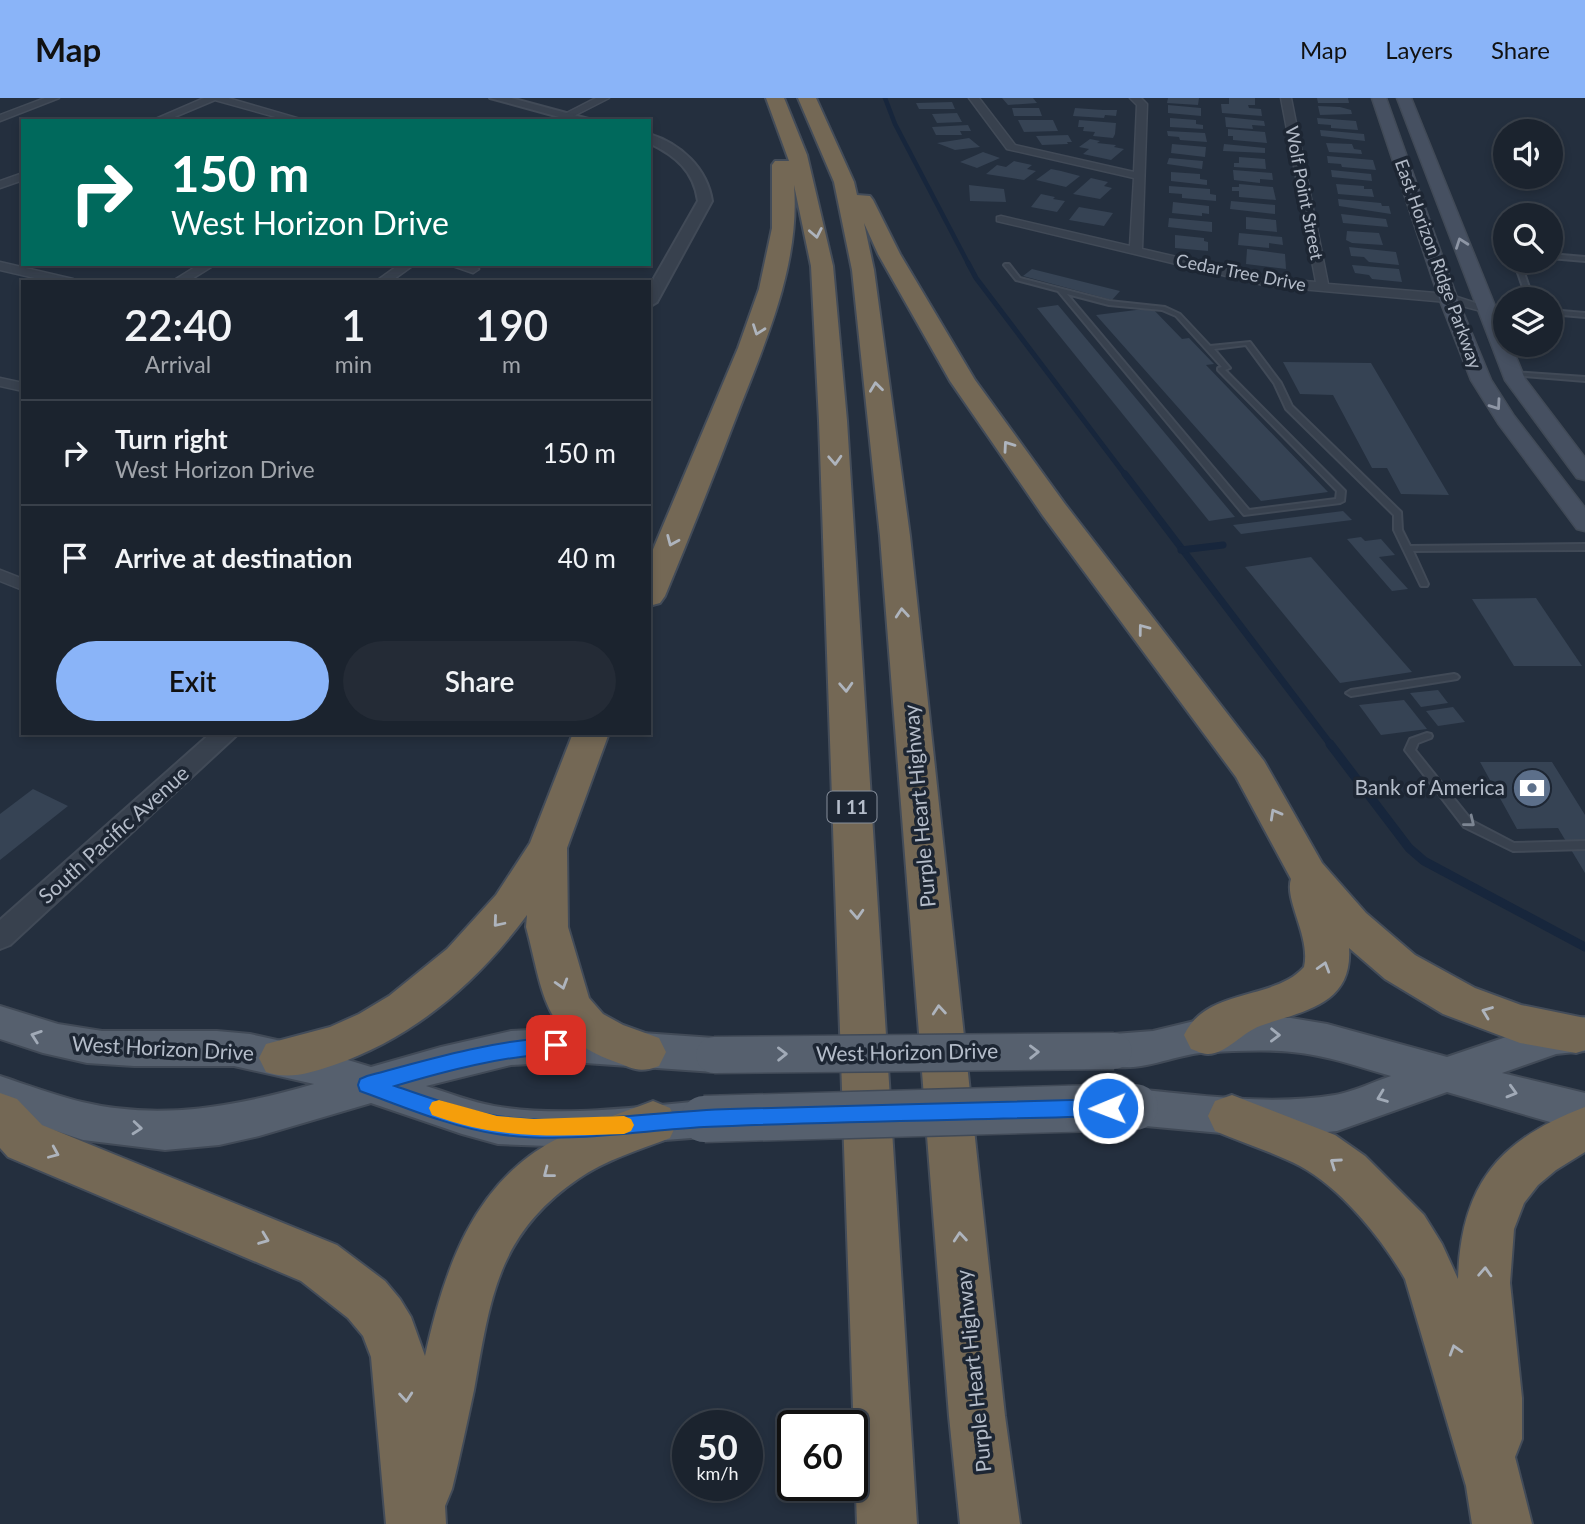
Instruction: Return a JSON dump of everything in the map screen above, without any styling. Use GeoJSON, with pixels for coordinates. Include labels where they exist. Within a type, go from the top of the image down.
{"type":"FeatureCollection","features":[{"type":"Feature","properties":{"kind":"highway"},"geometry":{"type":"LineString","coordinates":[[651,591],[707,459],[772,289],[785,208],[773,98]]}},
{"type":"Feature","properties":{"kind":"highway","name":"I 11"},"geometry":{"type":"LineString","coordinates":[[773,98],[797,155],[822,266],[833,422],[887,1524]]}},
{"type":"Feature","properties":{"kind":"highway","name":"Purple Heart Highway"},"geometry":{"type":"LineString","coordinates":[[807,98],[844,182],[863,270],[895,536],[977,1416],[990,1524]]}},
{"type":"Feature","properties":{"kind":"highway"},"geometry":{"type":"LineString","coordinates":[[844,182],[863,200],[889,254],[962,381],[1054,510],[1251,770],[1308,874],[1351,925],[1400,967],[1466,1003],[1520,1024],[1581,1034]]}},
{"type":"Feature","properties":{"kind":"highway"},"geometry":{"type":"LineString","coordinates":[[282,1058],[316,1052],[359,1035],[426,992],[461,961],[500,919],[549,845],[590,735]]}},
{"type":"Feature","properties":{"kind":"highway"},"geometry":{"type":"LineString","coordinates":[[549,845],[547,927],[570,1007],[587,1027],[607,1039],[643,1052]]}},
{"type":"Feature","properties":{"kind":"highway"},"geometry":{"type":"LineString","coordinates":[[1207,1035],[1243,1013],[1287,1000],[1311,989],[1326,970],[1328,955],[1308,874]]}},
{"type":"Feature","properties":{"kind":"highway"},"geometry":{"type":"LineString","coordinates":[[0,1114],[25,1141],[318,1263],[346,1281],[370,1303],[389,1328],[401,1359],[407,1398],[407,1439],[416,1521]]}},
{"type":"Feature","properties":{"kind":"highway"},"geometry":{"type":"LineString","coordinates":[[1233,1116],[1318,1152],[1368,1191],[1406,1232],[1424,1262],[1439,1297],[1498,1505]]}},
{"type":"Feature","properties":{"kind":"highway"},"geometry":{"type":"LineString","coordinates":[[416,1521],[449,1375],[460,1312],[475,1264],[491,1231],[521,1195],[560,1163],[593,1145],[653,1123]]}},
{"type":"Feature","properties":{"kind":"highway"},"geometry":{"type":"LineString","coordinates":[[1498,1505],[1493,1358],[1484,1281],[1492,1222],[1498,1197],[1534,1155],[1560,1139],[1585,1129]]}},
{"type":"Feature","properties":{"kind":"main road","name":"East Horizon Ridge Parkway"},"geometry":{"type":"LineString","coordinates":[[1379,98],[1472,361],[1488,394],[1585,524]]}},
{"type":"Feature","properties":{"kind":"main road","name":"East Horizon Ridge Parkway"},"geometry":{"type":"LineString","coordinates":[[1404,98],[1513,374],[1526,397],[1585,473]]}},
{"type":"Feature","properties":{"kind":"main road","name":"West Horizon Drive"},"geometry":{"type":"LineString","coordinates":[[0,1022],[37,1037],[85,1046],[153,1049],[202,1046],[249,1051],[282,1058],[462,1117],[497,1125],[575,1128],[704,1119],[1135,1107],[1233,1116],[1298,1117],[1337,1113],[1556,1037],[1581,1034]]}},
{"type":"Feature","properties":{"kind":"main road","name":"West Horizon Drive"},"geometry":{"type":"LineString","coordinates":[[0,1094],[83,1121],[165,1131],[219,1126],[259,1118],[475,1055],[540,1044],[714,1055],[1114,1051],[1153,1048],[1207,1035],[1291,1035],[1326,1041],[1557,1106],[1585,1111]]}},
{"type":"Feature","properties":{"kind":"street"},"geometry":{"type":"LineString","coordinates":[[0,118],[5,113],[54,98]]}},
{"type":"Feature","properties":{"kind":"street"},"geometry":{"type":"LineString","coordinates":[[161,119],[212,98]]}},
{"type":"Feature","properties":{"kind":"street"},"geometry":{"type":"LineString","coordinates":[[217,98],[295,119]]}},
{"type":"Feature","properties":{"kind":"street"},"geometry":{"type":"LineString","coordinates":[[496,98],[562,118],[604,98]]}},
{"type":"Feature","properties":{"kind":"street"},"geometry":{"type":"LineString","coordinates":[[974,98],[1011,147],[1139,176]]}},
{"type":"Feature","properties":{"kind":"street"},"geometry":{"type":"LineString","coordinates":[[1135,98],[1142,104],[1136,251]]}},
{"type":"Feature","properties":{"kind":"street","name":"Wolf Point Street"},"geometry":{"type":"LineString","coordinates":[[1286,98],[1323,288]]}},
{"type":"Feature","properties":{"kind":"street"},"geometry":{"type":"LineString","coordinates":[[651,139],[683,158],[701,178],[705,201],[651,298]]}},
{"type":"Feature","properties":{"kind":"street"},"geometry":{"type":"LineString","coordinates":[[0,185],[21,177]]}},
{"type":"Feature","properties":{"kind":"street","name":"Cedar Tree Drive"},"geometry":{"type":"LineString","coordinates":[[1001,219],[1268,282],[1448,298],[1485,307]]}},
{"type":"Feature","properties":{"kind":"street"},"geometry":{"type":"LineString","coordinates":[[2,266],[21,259]]}},
{"type":"Feature","properties":{"kind":"street"},"geometry":{"type":"LineString","coordinates":[[2,266],[61,280]]}},
{"type":"Feature","properties":{"kind":"street"},"geometry":{"type":"LineString","coordinates":[[181,280],[206,266]]}},
{"type":"Feature","properties":{"kind":"street"},"geometry":{"type":"LineString","coordinates":[[384,280],[406,266]]}},
{"type":"Feature","properties":{"kind":"street"},"geometry":{"type":"LineString","coordinates":[[461,266],[473,269]]}},
{"type":"Feature","properties":{"kind":"street"},"geometry":{"type":"LineString","coordinates":[[0,382],[21,387]]}},
{"type":"Feature","properties":{"kind":"street"},"geometry":{"type":"LineString","coordinates":[[0,576],[21,584]]}},
{"type":"Feature","properties":{"kind":"street","name":"South Pacific Avenue"},"geometry":{"type":"LineString","coordinates":[[0,937],[226,735]]}},
{"type":"Feature","properties":{"kind":"lane"},"geometry":{"type":"LineString","coordinates":[[1563,257],[1585,259]]}},
{"type":"Feature","properties":{"kind":"lane"},"geometry":{"type":"LineString","coordinates":[[1007,265],[1018,279],[1060,290],[1109,303],[1163,308],[1178,315],[1227,368],[1220,369],[1340,491],[1340,501],[1247,513],[1060,290]]}},
{"type":"Feature","properties":{"kind":"lane"},"geometry":{"type":"LineString","coordinates":[[1485,307],[1493,308]]}},
{"type":"Feature","properties":{"kind":"lane"},"geometry":{"type":"LineString","coordinates":[[1563,313],[1585,315]]}},
{"type":"Feature","properties":{"kind":"lane"},"geometry":{"type":"LineString","coordinates":[[1209,348],[1248,342],[1277,383],[1289,407],[1398,514],[1398,530],[1424,584]]}},
{"type":"Feature","properties":{"kind":"lane"},"geometry":{"type":"LineString","coordinates":[[1513,374],[1585,379]]}},
{"type":"Feature","properties":{"kind":"lane"},"geometry":{"type":"LineString","coordinates":[[1407,549],[1585,547]]}},
{"type":"Feature","properties":{"kind":"lane"},"geometry":{"type":"LineString","coordinates":[[1351,693],[1454,677]]}},
{"type":"Feature","properties":{"kind":"lane"},"geometry":{"type":"LineString","coordinates":[[1427,736],[1415,741],[1410,750],[1468,824],[1513,847],[1585,845]]}},
{"type":"Feature","properties":{"kind":"building"},"geometry":{"type":"Polygon","coordinates":[[[1002,98],[1033,98],[1037,103],[1008,105],[1002,98]]]}},
{"type":"Feature","properties":{"kind":"building"},"geometry":{"type":"Polygon","coordinates":[[[1168,98],[1199,98],[1198,105],[1167,103],[1168,98]]]}},
{"type":"Feature","properties":{"kind":"building"},"geometry":{"type":"Polygon","coordinates":[[[1229,98],[1255,98],[1255,105],[1248,105],[1249,108],[1261,109],[1262,116],[1222,113],[1221,104],[1229,104],[1229,98]]]}},
{"type":"Feature","properties":{"kind":"building"},"geometry":{"type":"Polygon","coordinates":[[[1317,98],[1348,98],[1349,103],[1318,103],[1317,98]]]}},
{"type":"Feature","properties":{"kind":"building"},"geometry":{"type":"Polygon","coordinates":[[[952,102],[955,109],[919,109],[916,103],[952,102]]]}},
{"type":"Feature","properties":{"kind":"building"},"geometry":{"type":"Polygon","coordinates":[[[1168,105],[1201,108],[1201,116],[1168,113],[1168,105]]]}},
{"type":"Feature","properties":{"kind":"building"},"geometry":{"type":"Polygon","coordinates":[[[1318,106],[1340,107],[1351,110],[1352,114],[1320,115],[1318,106]]]}},
{"type":"Feature","properties":{"kind":"building"},"geometry":{"type":"Polygon","coordinates":[[[1012,108],[1039,108],[1042,116],[1014,116],[1012,108]]]}},
{"type":"Feature","properties":{"kind":"building"},"geometry":{"type":"Polygon","coordinates":[[[1075,108],[1117,110],[1116,116],[1105,115],[1104,118],[1073,116],[1075,108]]]}},
{"type":"Feature","properties":{"kind":"building"},"geometry":{"type":"Polygon","coordinates":[[[957,113],[962,122],[937,123],[932,114],[957,113]]]}},
{"type":"Feature","properties":{"kind":"building"},"geometry":{"type":"Polygon","coordinates":[[[1225,117],[1264,121],[1265,126],[1252,125],[1253,129],[1226,127],[1225,117]]]}},
{"type":"Feature","properties":{"kind":"building"},"geometry":{"type":"Polygon","coordinates":[[[1170,118],[1196,120],[1196,124],[1203,125],[1203,129],[1170,127],[1170,118]]]}},
{"type":"Feature","properties":{"kind":"building"},"geometry":{"type":"Polygon","coordinates":[[[1317,118],[1356,121],[1358,130],[1331,128],[1331,125],[1318,124],[1317,118]]]}},
{"type":"Feature","properties":{"kind":"building"},"geometry":{"type":"Polygon","coordinates":[[[1018,120],[1053,120],[1058,131],[1024,132],[1018,120]]]}},
{"type":"Feature","properties":{"kind":"building"},"geometry":{"type":"Polygon","coordinates":[[[1079,120],[1116,123],[1115,134],[1113,138],[1093,136],[1095,132],[1083,131],[1084,127],[1078,127],[1079,120]]]}},
{"type":"Feature","properties":{"kind":"building"},"geometry":{"type":"Polygon","coordinates":[[[968,125],[971,131],[960,131],[962,135],[936,135],[932,127],[968,125]]]}},
{"type":"Feature","properties":{"kind":"building"},"geometry":{"type":"Polygon","coordinates":[[[1228,129],[1265,132],[1267,143],[1233,140],[1233,136],[1228,136],[1228,129]]]}},
{"type":"Feature","properties":{"kind":"building"},"geometry":{"type":"Polygon","coordinates":[[[1320,130],[1364,134],[1365,141],[1321,136],[1320,130]]]}},
{"type":"Feature","properties":{"kind":"building"},"geometry":{"type":"Polygon","coordinates":[[[1167,131],[1205,133],[1207,142],[1180,140],[1179,137],[1168,136],[1167,131]]]}},
{"type":"Feature","properties":{"kind":"building"},"geometry":{"type":"Polygon","coordinates":[[[1068,135],[1072,142],[1067,142],[1068,144],[1042,145],[1036,136],[1068,135]]]}},
{"type":"Feature","properties":{"kind":"building"},"geometry":{"type":"Polygon","coordinates":[[[969,138],[980,147],[955,150],[937,143],[969,138]]]}},
{"type":"Feature","properties":{"kind":"building"},"geometry":{"type":"Polygon","coordinates":[[[1090,139],[1124,149],[1111,160],[1083,154],[1089,149],[1079,147],[1090,139]]]}},
{"type":"Feature","properties":{"kind":"building"},"geometry":{"type":"Polygon","coordinates":[[[1326,143],[1352,144],[1354,149],[1361,150],[1362,154],[1329,152],[1326,143]]]}},
{"type":"Feature","properties":{"kind":"building"},"geometry":{"type":"Polygon","coordinates":[[[1172,144],[1206,147],[1205,157],[1171,153],[1172,144]]]}},
{"type":"Feature","properties":{"kind":"building"},"geometry":{"type":"Polygon","coordinates":[[[1224,144],[1265,148],[1265,153],[1223,151],[1224,144]]]}},
{"type":"Feature","properties":{"kind":"building"},"geometry":{"type":"Polygon","coordinates":[[[983,152],[1000,158],[977,168],[960,162],[983,152]]]}},
{"type":"Feature","properties":{"kind":"building"},"geometry":{"type":"Polygon","coordinates":[[[1327,156],[1373,160],[1376,170],[1328,163],[1327,156]]]}},
{"type":"Feature","properties":{"kind":"building"},"geometry":{"type":"Polygon","coordinates":[[[1239,157],[1265,159],[1266,169],[1234,167],[1234,163],[1239,163],[1239,157]]]}},
{"type":"Feature","properties":{"kind":"building"},"geometry":{"type":"Polygon","coordinates":[[[1169,158],[1203,161],[1202,169],[1167,164],[1169,158]]]}},
{"type":"Feature","properties":{"kind":"building"},"geometry":{"type":"Polygon","coordinates":[[[1014,161],[1032,165],[1027,169],[1036,171],[1024,180],[986,174],[997,165],[1006,167],[1014,161]]]}},
{"type":"Feature","properties":{"kind":"building"},"geometry":{"type":"Polygon","coordinates":[[[1051,169],[1080,176],[1066,187],[1036,180],[1051,169]]]}},
{"type":"Feature","properties":{"kind":"building"},"geometry":{"type":"Polygon","coordinates":[[[1233,170],[1272,173],[1273,180],[1260,179],[1260,183],[1234,180],[1233,170]]]}},
{"type":"Feature","properties":{"kind":"building"},"geometry":{"type":"Polygon","coordinates":[[[1331,170],[1371,174],[1372,181],[1332,177],[1331,170]]]}},
{"type":"Feature","properties":{"kind":"building"},"geometry":{"type":"Polygon","coordinates":[[[1171,172],[1200,174],[1200,179],[1207,180],[1207,185],[1171,181],[1171,172]]]}},
{"type":"Feature","properties":{"kind":"building"},"geometry":{"type":"Polygon","coordinates":[[[1091,178],[1108,182],[1104,186],[1112,188],[1100,199],[1073,194],[1091,178]]]}},
{"type":"Feature","properties":{"kind":"building"},"geometry":{"type":"Polygon","coordinates":[[[1239,184],[1273,187],[1276,200],[1239,197],[1239,191],[1232,191],[1232,187],[1239,187],[1239,184]]]}},
{"type":"Feature","properties":{"kind":"building"},"geometry":{"type":"Polygon","coordinates":[[[1336,184],[1364,186],[1364,189],[1372,189],[1374,197],[1338,194],[1336,184]]]}},
{"type":"Feature","properties":{"kind":"building"},"geometry":{"type":"Polygon","coordinates":[[[969,185],[1004,189],[1006,202],[970,201],[969,185]]]}},
{"type":"Feature","properties":{"kind":"building"},"geometry":{"type":"Polygon","coordinates":[[[1169,186],[1210,189],[1210,194],[1216,195],[1216,201],[1182,198],[1182,194],[1169,193],[1169,186]]]}},
{"type":"Feature","properties":{"kind":"building"},"geometry":{"type":"Polygon","coordinates":[[[1041,194],[1065,201],[1057,212],[1031,207],[1041,194]]]}},
{"type":"Feature","properties":{"kind":"building"},"geometry":{"type":"Polygon","coordinates":[[[1338,199],[1381,203],[1382,206],[1389,206],[1391,214],[1339,206],[1338,199]]]}},
{"type":"Feature","properties":{"kind":"building"},"geometry":{"type":"Polygon","coordinates":[[[1231,201],[1275,205],[1275,214],[1230,209],[1231,201]]]}},
{"type":"Feature","properties":{"kind":"building"},"geometry":{"type":"Polygon","coordinates":[[[1173,202],[1209,206],[1209,214],[1202,213],[1202,216],[1172,213],[1173,202]]]}},
{"type":"Feature","properties":{"kind":"building"},"geometry":{"type":"Polygon","coordinates":[[[1079,207],[1113,213],[1104,226],[1069,220],[1079,207]]]}},
{"type":"Feature","properties":{"kind":"building"},"geometry":{"type":"Polygon","coordinates":[[[1341,214],[1386,219],[1388,227],[1343,223],[1341,214]]]}},
{"type":"Feature","properties":{"kind":"building"},"geometry":{"type":"Polygon","coordinates":[[[1246,217],[1276,220],[1277,232],[1246,229],[1246,217]]]}},
{"type":"Feature","properties":{"kind":"building"},"geometry":{"type":"Polygon","coordinates":[[[1169,218],[1212,222],[1212,232],[1168,227],[1169,218]]]}},
{"type":"Feature","properties":{"kind":"building"},"geometry":{"type":"Polygon","coordinates":[[[1347,231],[1379,233],[1383,245],[1352,243],[1346,240],[1347,231]]]}},
{"type":"Feature","properties":{"kind":"building"},"geometry":{"type":"Polygon","coordinates":[[[1239,233],[1282,237],[1283,245],[1269,243],[1269,248],[1238,245],[1239,233]]]}},
{"type":"Feature","properties":{"kind":"building"},"geometry":{"type":"Polygon","coordinates":[[[1175,235],[1204,238],[1204,241],[1208,242],[1208,251],[1175,248],[1175,235]]]}},
{"type":"Feature","properties":{"kind":"building"},"geometry":{"type":"Polygon","coordinates":[[[1349,247],[1396,252],[1399,265],[1369,262],[1364,257],[1351,256],[1349,247]]]}},
{"type":"Feature","properties":{"kind":"building"},"geometry":{"type":"Polygon","coordinates":[[[1247,249],[1285,254],[1286,269],[1246,264],[1247,249]]]}},
{"type":"Feature","properties":{"kind":"building"},"geometry":{"type":"Polygon","coordinates":[[[1352,265],[1399,269],[1402,282],[1372,279],[1369,275],[1355,273],[1352,265]]]}},
{"type":"Feature","properties":{"kind":"building"},"geometry":{"type":"Polygon","coordinates":[[[1032,269],[1120,291],[1112,300],[1023,276],[1032,269]]]}},
{"type":"Feature","properties":{"kind":"building"},"geometry":{"type":"Polygon","coordinates":[[[1058,305],[1235,517],[1209,521],[1037,308],[1058,305]]]}},
{"type":"Feature","properties":{"kind":"building"},"geometry":{"type":"Polygon","coordinates":[[[1152,308],[1182,339],[1189,338],[1214,364],[1206,365],[1328,492],[1261,501],[1096,315],[1152,308]]]}},
{"type":"Feature","properties":{"kind":"building"},"geometry":{"type":"Polygon","coordinates":[[[1283,362],[1371,363],[1449,495],[1401,494],[1387,468],[1372,468],[1333,395],[1300,394],[1283,362]]]}},
{"type":"Feature","properties":{"kind":"building"},"geometry":{"type":"Polygon","coordinates":[[[1343,511],[1352,520],[1241,534],[1233,525],[1343,511]]]}},
{"type":"Feature","properties":{"kind":"building"},"geometry":{"type":"Polygon","coordinates":[[[1361,537],[1365,541],[1381,539],[1395,555],[1379,557],[1408,589],[1392,591],[1347,539],[1361,537]]]}},
{"type":"Feature","properties":{"kind":"building"},"geometry":{"type":"Polygon","coordinates":[[[1311,557],[1412,672],[1340,683],[1245,567],[1311,557]]]}},
{"type":"Feature","properties":{"kind":"building"},"geometry":{"type":"Polygon","coordinates":[[[1536,598],[1582,666],[1514,666],[1472,599],[1536,598]]]}},
{"type":"Feature","properties":{"kind":"building"},"geometry":{"type":"Polygon","coordinates":[[[1438,690],[1448,703],[1421,707],[1410,693],[1438,690]]]}},
{"type":"Feature","properties":{"kind":"building"},"geometry":{"type":"Polygon","coordinates":[[[1404,700],[1427,729],[1381,735],[1359,705],[1404,700]]]}},
{"type":"Feature","properties":{"kind":"building"},"geometry":{"type":"Polygon","coordinates":[[[1453,707],[1465,722],[1438,726],[1426,711],[1453,707]]]}},
{"type":"Feature","properties":{"kind":"building","name":"Bank of America"},"geometry":{"type":"Polygon","coordinates":[[[1480,762],[1552,762],[1585,815],[1585,873],[1558,828],[1517,829],[1480,762]]]}},
{"type":"Feature","properties":{"kind":"building"},"geometry":{"type":"Polygon","coordinates":[[[33,789],[68,806],[0,860],[0,814],[33,789]]]}},
{"type":"Feature","properties":{"kind":"waterway"},"geometry":{"type":"LineString","coordinates":[[885,98],[895,124],[969,265]]}},
{"type":"Feature","properties":{"kind":"waterway"},"geometry":{"type":"LineString","coordinates":[[968,263],[976,278],[1126,476]]}},
{"type":"Feature","properties":{"kind":"waterway"},"geometry":{"type":"LineString","coordinates":[[1125,474],[1183,550]]}},
{"type":"Feature","properties":{"kind":"waterway"},"geometry":{"type":"LineString","coordinates":[[1183,550],[1223,545]]}},
{"type":"Feature","properties":{"kind":"waterway"},"geometry":{"type":"LineString","coordinates":[[1183,550],[1331,745]]}},
{"type":"Feature","properties":{"kind":"waterway"},"geometry":{"type":"LineString","coordinates":[[1330,744],[1409,848],[1424,861],[1585,947]]}},
{"type":"Feature","properties":{"kind":"slow traffic"},"geometry":{"type":"LineString","coordinates":[[439,1108],[462,1117],[497,1125],[575,1128],[624,1125]]}},
{"type":"Feature","properties":{"kind":"place","name":"Bank of America"},"geometry":{"type":"Point","coordinates":[1532,788]}},
{"type":"Feature","properties":{"kind":"route"},"geometry":{"type":"LineString","coordinates":[[556,1045],[540,1044],[475,1055],[367,1085],[462,1117],[497,1125],[534,1128],[575,1128],[704,1119],[1108,1108]]}}]}
